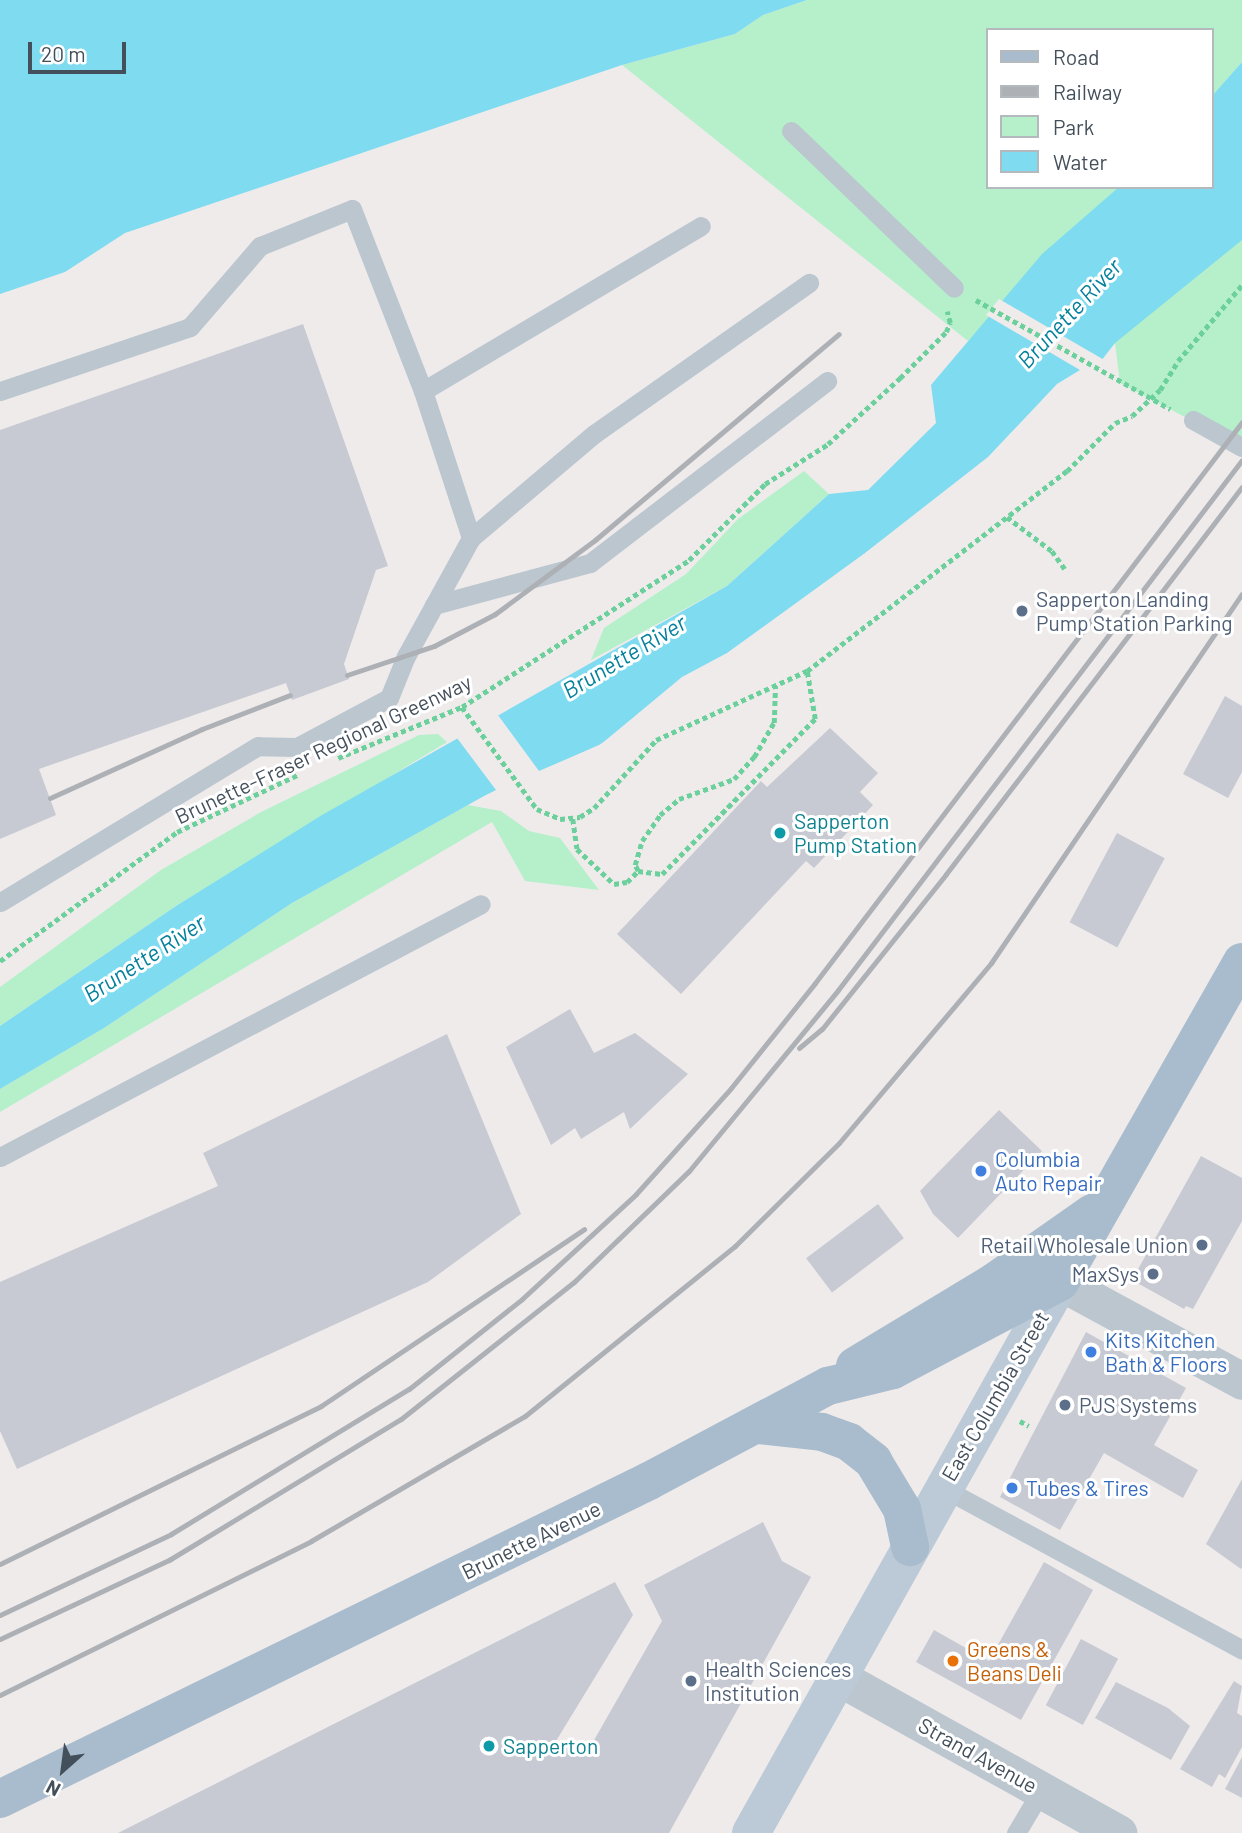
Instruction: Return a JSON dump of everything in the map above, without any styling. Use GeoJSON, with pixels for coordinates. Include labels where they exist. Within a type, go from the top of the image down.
{"type":"FeatureCollection","features":[{"type":"Feature","properties":{"kind":"main road","name":"East Columbia Street"},"geometry":{"type":"LineString","coordinates":[[1060,1282],[1242,962]]}},
{"type":"Feature","properties":{"kind":"main road"},"geometry":{"type":"LineString","coordinates":[[828,1386],[891,1341],[994,1282],[1105,1203]]}},
{"type":"Feature","properties":{"kind":"main road","name":"Brunette Avenue"},"geometry":{"type":"LineString","coordinates":[[0,1799],[759,1425],[828,1386],[893,1370],[1060,1282]]}},
{"type":"Feature","properties":{"kind":"main road"},"geometry":{"type":"LineString","coordinates":[[759,1425],[822,1432],[849,1442],[873,1461],[902,1509],[910,1547]]}},
{"type":"Feature","properties":{"kind":"street"},"geometry":{"type":"LineString","coordinates":[[1060,1282],[1242,1381]]}},
{"type":"Feature","properties":{"kind":"street","name":"East Columbia Street"},"geometry":{"type":"LineString","coordinates":[[751,1833],[1060,1282]]}},
{"type":"Feature","properties":{"kind":"street","name":"Strand Avenue"},"geometry":{"type":"LineString","coordinates":[[838,1677],[1118,1833]]}},
{"type":"Feature","properties":{"kind":"lane"},"geometry":{"type":"LineString","coordinates":[[791,131],[954,288]]}},
{"type":"Feature","properties":{"kind":"lane"},"geometry":{"type":"LineString","coordinates":[[0,391],[190,327],[260,246],[352,209],[423,391],[471,538]]}},
{"type":"Feature","properties":{"kind":"lane"},"geometry":{"type":"LineString","coordinates":[[423,391],[701,226]]}},
{"type":"Feature","properties":{"kind":"lane"},"geometry":{"type":"LineString","coordinates":[[0,902],[258,746],[296,747],[389,698],[434,605],[471,538],[594,435],[809,283]]}},
{"type":"Feature","properties":{"kind":"lane"},"geometry":{"type":"LineString","coordinates":[[434,605],[590,563],[827,381]]}},
{"type":"Feature","properties":{"kind":"lane"},"geometry":{"type":"LineString","coordinates":[[1193,420],[1242,447]]}},
{"type":"Feature","properties":{"kind":"lane"},"geometry":{"type":"LineString","coordinates":[[0,1157],[481,904]]}},
{"type":"Feature","properties":{"kind":"lane"},"geometry":{"type":"LineString","coordinates":[[943,1488],[1242,1650]]}},
{"type":"Feature","properties":{"kind":"lane"},"geometry":{"type":"LineString","coordinates":[[1016,1833],[1041,1791]]}},
{"type":"Feature","properties":{"kind":"path"},"geometry":{"type":"LineString","coordinates":[[462,707],[530,801],[546,815],[573,818],[594,808],[656,740],[807,671],[1067,471],[1148,397],[1160,390],[1178,361],[1242,285]]}},
{"type":"Feature","properties":{"kind":"path","name":"Brunette-Fraser Regional Greenway"},"geometry":{"type":"LineString","coordinates":[[332,760],[462,707],[689,560],[765,484],[828,444],[946,332],[950,323],[945,303],[954,288]]}},
{"type":"Feature","properties":{"kind":"path"},"geometry":{"type":"LineString","coordinates":[[986,305],[1120,383],[1193,420]]}},
{"type":"Feature","properties":{"kind":"path"},"geometry":{"type":"LineString","coordinates":[[1007,517],[1052,551],[1051,557],[1065,569]]}},
{"type":"Feature","properties":{"kind":"path"},"geometry":{"type":"LineString","coordinates":[[573,818],[577,849],[596,870],[621,886],[638,871],[662,874],[815,719],[807,671]]}},
{"type":"Feature","properties":{"kind":"path"},"geometry":{"type":"LineString","coordinates":[[638,871],[635,864],[642,841],[660,815],[679,799],[734,779],[754,757],[774,723],[775,685]]}},
{"type":"Feature","properties":{"kind":"path","name":"Brunette-Fraser Regional Greenway"},"geometry":{"type":"LineString","coordinates":[[0,961],[177,832],[307,771]]}},
{"type":"Feature","properties":{"kind":"path"},"geometry":{"type":"LineString","coordinates":[[1022,1423],[1029,1426]]}},
{"type":"Feature","properties":{"kind":"green space"},"geometry":{"type":"Polygon","coordinates":[[[807,0],[1242,0],[1242,62],[1214,94],[1214,28],[986,28],[986,189],[1117,189],[968,341],[622,65],[735,34],[763,15],[807,0]]]}},
{"type":"Feature","properties":{"kind":"green space"},"geometry":{"type":"Polygon","coordinates":[[[1242,166],[1242,447],[1120,383],[1115,343],[1057,384],[1242,166]]]}},
{"type":"Feature","properties":{"kind":"green space"},"geometry":{"type":"Polygon","coordinates":[[[804,471],[829,494],[727,586],[591,660],[604,628],[686,574],[738,519],[804,471]]]}},
{"type":"Feature","properties":{"kind":"green space"},"geometry":{"type":"Polygon","coordinates":[[[438,734],[447,742],[176,906],[0,1026],[0,987],[161,870],[261,812],[419,735],[438,734]]]}},
{"type":"Feature","properties":{"kind":"green space"},"geometry":{"type":"Polygon","coordinates":[[[468,805],[501,811],[529,831],[560,838],[599,890],[525,881],[492,822],[0,1112],[0,1089],[104,1028],[292,903],[468,805]]]}},
{"type":"Feature","properties":{"kind":"water"},"geometry":{"type":"Polygon","coordinates":[[[0,0],[807,0],[763,15],[735,34],[622,65],[125,233],[65,272],[0,294],[0,0]]]}},
{"type":"Feature","properties":{"kind":"water","name":"Brunette River"},"geometry":{"type":"Polygon","coordinates":[[[1242,62],[1242,240],[1115,343],[1080,388],[832,591],[658,709],[599,745],[486,795],[292,903],[104,1028],[0,1089],[0,1026],[176,906],[322,815],[727,586],[829,494],[868,490],[936,423],[931,385],[1042,254],[1117,189],[1214,189],[1214,94],[1242,62]]]}},
{"type":"Feature","properties":{"kind":"pier"},"geometry":{"type":"Polygon","coordinates":[[[999,299],[1106,361],[1083,391],[1014,449],[977,490],[891,568],[834,594],[712,698],[659,712],[601,748],[468,805],[496,790],[454,734],[495,711],[539,771],[600,745],[682,677],[727,653],[865,553],[988,457],[1057,384],[1080,370],[986,315],[999,299]]]}},
{"type":"Feature","properties":{"kind":"building"},"geometry":{"type":"Polygon","coordinates":[[[303,324],[388,566],[376,570],[344,664],[349,679],[292,700],[286,683],[39,769],[56,815],[0,839],[0,430],[303,324]]]}},
{"type":"Feature","properties":{"kind":"building"},"geometry":{"type":"Polygon","coordinates":[[[1225,696],[1242,706],[1242,772],[1228,798],[1183,774],[1225,696]]]}},
{"type":"Feature","properties":{"kind":"building","name":"Sapperton Pump Station"},"geometry":{"type":"Polygon","coordinates":[[[830,728],[878,773],[860,792],[873,805],[814,868],[806,861],[681,994],[617,934],[761,781],[767,787],[830,728]]]}},
{"type":"Feature","properties":{"kind":"building"},"geometry":{"type":"Polygon","coordinates":[[[1117,833],[1165,858],[1117,948],[1070,922],[1117,833]]]}},
{"type":"Feature","properties":{"kind":"building"},"geometry":{"type":"Polygon","coordinates":[[[570,1009],[594,1053],[635,1033],[688,1074],[630,1129],[624,1112],[581,1139],[575,1128],[551,1145],[506,1047],[570,1009]]]}},
{"type":"Feature","properties":{"kind":"building"},"geometry":{"type":"Polygon","coordinates":[[[447,1034],[521,1214],[428,1282],[17,1469],[0,1431],[0,1282],[218,1186],[203,1153],[447,1034]]]}},
{"type":"Feature","properties":{"kind":"building","name":"Columbia Auto Repair"},"geometry":{"type":"Polygon","coordinates":[[[999,1110],[1042,1151],[958,1238],[933,1214],[920,1191],[999,1110]]]}},
{"type":"Feature","properties":{"kind":"building"},"geometry":{"type":"Polygon","coordinates":[[[1201,1156],[1242,1178],[1242,1221],[1193,1309],[1186,1306],[1184,1309],[1132,1280],[1201,1156]]]}},
{"type":"Feature","properties":{"kind":"building"},"geometry":{"type":"Polygon","coordinates":[[[878,1204],[904,1238],[832,1293],[806,1258],[878,1204]]]}},
{"type":"Feature","properties":{"kind":"building"},"geometry":{"type":"Polygon","coordinates":[[[1086,1332],[1186,1388],[1154,1445],[1198,1470],[1183,1498],[1104,1453],[1060,1530],[1000,1497],[1086,1332]]]}},
{"type":"Feature","properties":{"kind":"building"},"geometry":{"type":"Polygon","coordinates":[[[1242,1479],[1242,1567],[1241,1569],[1206,1544],[1242,1479]]]}},
{"type":"Feature","properties":{"kind":"building"},"geometry":{"type":"Polygon","coordinates":[[[763,1522],[782,1561],[811,1577],[669,1833],[118,1833],[615,1582],[633,1615],[556,1741],[585,1756],[662,1621],[644,1585],[763,1522]]]}},
{"type":"Feature","properties":{"kind":"building"},"geometry":{"type":"Polygon","coordinates":[[[1044,1562],[1093,1590],[1021,1720],[916,1662],[934,1630],[989,1661],[1044,1562]]]}},
{"type":"Feature","properties":{"kind":"building"},"geometry":{"type":"Polygon","coordinates":[[[1081,1639],[1118,1659],[1083,1725],[1046,1705],[1081,1639]]]}},
{"type":"Feature","properties":{"kind":"building"},"geometry":{"type":"Polygon","coordinates":[[[1234,1681],[1242,1686],[1237,1713],[1242,1716],[1242,1747],[1225,1778],[1219,1774],[1212,1787],[1180,1769],[1234,1681]]]}},
{"type":"Feature","properties":{"kind":"building"},"geometry":{"type":"Polygon","coordinates":[[[1116,1682],[1168,1708],[1190,1726],[1171,1760],[1095,1718],[1116,1682]]]}},
{"type":"Feature","properties":{"kind":"building"},"geometry":{"type":"Polygon","coordinates":[[[1242,1757],[1242,1798],[1225,1789],[1242,1757]]]}},
{"type":"Feature","properties":{"kind":"railway"},"geometry":{"type":"LineString","coordinates":[[347,675],[434,646],[495,614],[595,540],[839,334]]}},
{"type":"Feature","properties":{"kind":"railway"},"geometry":{"type":"LineString","coordinates":[[0,1615],[171,1534],[409,1389],[522,1299],[636,1194],[731,1088],[815,983],[1242,422]]}},
{"type":"Feature","properties":{"kind":"railway"},"geometry":{"type":"LineString","coordinates":[[0,1639],[169,1560],[401,1419],[574,1282],[689,1171],[838,990],[1242,460]]}},
{"type":"Feature","properties":{"kind":"railway"},"geometry":{"type":"LineString","coordinates":[[799,1048],[822,1029],[946,874],[1242,487]]}},
{"type":"Feature","properties":{"kind":"railway"},"geometry":{"type":"LineString","coordinates":[[0,1695],[311,1541],[525,1416],[735,1246],[839,1143],[991,963],[1242,594]]}},
{"type":"Feature","properties":{"kind":"railway"},"geometry":{"type":"LineString","coordinates":[[50,798],[202,729],[290,695]]}},
{"type":"Feature","properties":{"kind":"railway"},"geometry":{"type":"LineString","coordinates":[[0,1564],[321,1406],[584,1229]]}},
{"type":"Feature","properties":{"kind":"place","name":"Sapperton Landing Pump Station Parking"},"geometry":{"type":"Point","coordinates":[1022,611]}},
{"type":"Feature","properties":{"kind":"place","name":"Sapperton Pump Station"},"geometry":{"type":"Point","coordinates":[780,833]}},
{"type":"Feature","properties":{"kind":"place","name":"Columbia Auto Repair"},"geometry":{"type":"Point","coordinates":[981,1171]}},
{"type":"Feature","properties":{"kind":"place","name":"Retail Wholesale Union"},"geometry":{"type":"Point","coordinates":[1202,1245]}},
{"type":"Feature","properties":{"kind":"place","name":"MaxSys"},"geometry":{"type":"Point","coordinates":[1153,1274]}},
{"type":"Feature","properties":{"kind":"place","name":"Kits Kitchen Bath & Floors"},"geometry":{"type":"Point","coordinates":[1091,1352]}},
{"type":"Feature","properties":{"kind":"place","name":"PJS Systems"},"geometry":{"type":"Point","coordinates":[1065,1405]}},
{"type":"Feature","properties":{"kind":"place","name":"Tubes & Tires"},"geometry":{"type":"Point","coordinates":[1012,1488]}},
{"type":"Feature","properties":{"kind":"place","name":"Greens & Beans Deli"},"geometry":{"type":"Point","coordinates":[953,1661]}},
{"type":"Feature","properties":{"kind":"place","name":"Health Sciences Institution"},"geometry":{"type":"Point","coordinates":[691,1681]}},
{"type":"Feature","properties":{"kind":"place","name":"Sapperton"},"geometry":{"type":"Point","coordinates":[489,1746]}}]}
